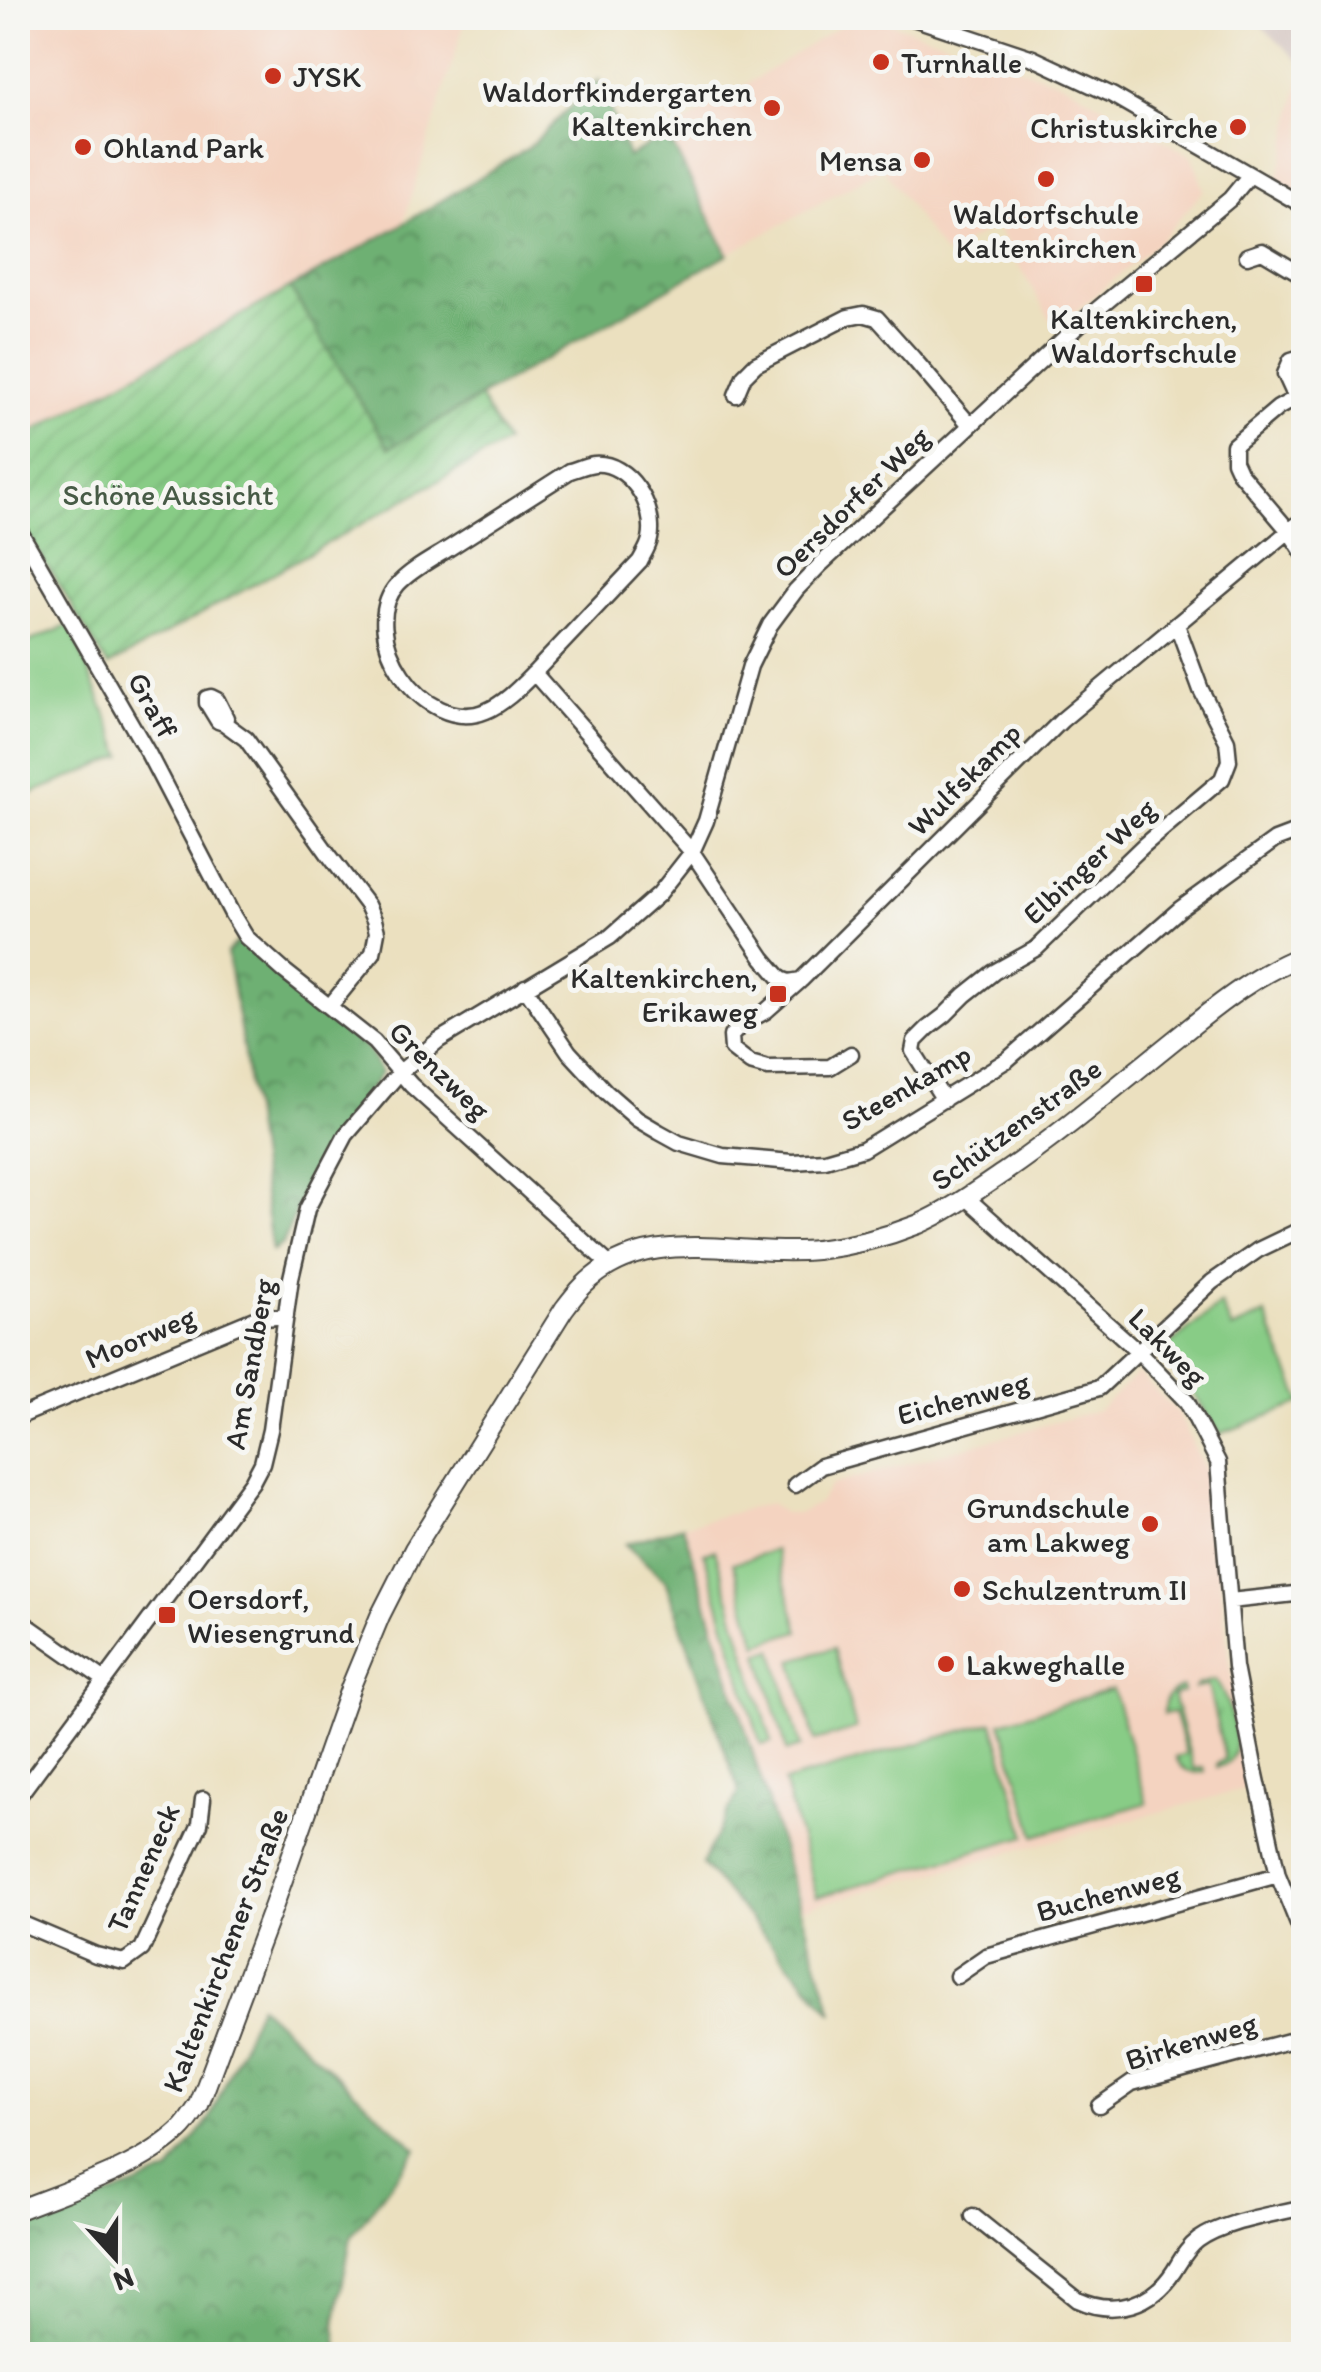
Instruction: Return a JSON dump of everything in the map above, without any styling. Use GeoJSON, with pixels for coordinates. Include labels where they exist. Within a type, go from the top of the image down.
{"type":"FeatureCollection","features":[{"type":"Feature","properties":{"kind":"main road","name":"Schützenstraße"},"geometry":{"type":"LineString","coordinates":[[610,1265],[650,1249],[814,1250],[870,1241],[922,1222],[967,1198],[1030,1154],[1238,990],[1304,954]]}},
{"type":"Feature","properties":{"kind":"main road","name":"Kaltenkirchener Straße"},"geometry":{"type":"LineString","coordinates":[[18,2210],[159,2148],[184,2127],[199,2104],[380,1616],[414,1549],[564,1309],[584,1284],[610,1265]]}},
{"type":"Feature","properties":{"kind":"street"},"geometry":{"type":"LineString","coordinates":[[913,18],[1033,58],[1112,95],[1304,206]]}},
{"type":"Feature","properties":{"kind":"street","name":"Oersdorfer Weg"},"geometry":{"type":"LineString","coordinates":[[400,1072],[439,1040],[620,930],[659,894],[692,852],[706,821],[750,666],[770,625],[796,590],[1082,322],[1230,199],[1249,176]]}},
{"type":"Feature","properties":{"kind":"street"},"geometry":{"type":"LineString","coordinates":[[1247,256],[1262,251],[1304,276]]}},
{"type":"Feature","properties":{"kind":"street"},"geometry":{"type":"LineString","coordinates":[[736,395],[744,376],[756,364],[848,316],[863,314],[876,318],[970,425]]}},
{"type":"Feature","properties":{"kind":"street"},"geometry":{"type":"LineString","coordinates":[[1304,356],[1291,360],[1285,374],[1300,405],[1278,408],[1234,445],[1239,472],[1304,554]]}},
{"type":"Feature","properties":{"kind":"street"},"geometry":{"type":"LineString","coordinates":[[595,464],[616,468],[643,497],[650,538],[640,561],[534,673],[510,696],[484,712],[455,715],[429,705],[395,661],[384,633],[385,608],[397,584],[570,471],[595,464]]}},
{"type":"Feature","properties":{"kind":"street","name":"Wulfskamp"},"geometry":{"type":"LineString","coordinates":[[850,1054],[830,1067],[768,1068],[750,1064],[732,1048],[731,1036],[740,1025],[766,1012],[830,954],[1062,720],[1304,519]]}},
{"type":"Feature","properties":{"kind":"street","name":"Graff"},"geometry":{"type":"LineString","coordinates":[[18,528],[148,753],[232,914]]}},
{"type":"Feature","properties":{"kind":"street","name":"Elbinger Weg"},"geometry":{"type":"LineString","coordinates":[[944,1100],[914,1051],[915,1040],[994,972],[1037,948],[1144,845],[1222,779],[1229,761],[1228,740],[1201,690],[1176,625]]}},
{"type":"Feature","properties":{"kind":"street"},"geometry":{"type":"LineString","coordinates":[[534,673],[692,852],[763,958],[782,978],[789,982],[800,980]]}},
{"type":"Feature","properties":{"kind":"street"},"geometry":{"type":"LineString","coordinates":[[224,723],[246,740],[367,904],[374,920],[377,932],[373,953],[330,1006]]}},
{"type":"Feature","properties":{"kind":"street","name":"Steenkamp"},"geometry":{"type":"LineString","coordinates":[[525,987],[568,1052],[616,1101],[637,1119],[679,1144],[723,1156],[792,1162],[826,1160],[863,1149],[1007,1060],[1180,909],[1275,840],[1304,829]]}},
{"type":"Feature","properties":{"kind":"street","name":"Grenzweg"},"geometry":{"type":"LineString","coordinates":[[232,914],[246,936],[374,1042],[411,1086],[610,1265]]}},
{"type":"Feature","properties":{"kind":"street","name":"Am Sandberg"},"geometry":{"type":"LineString","coordinates":[[18,1797],[252,1482],[262,1463],[270,1430],[291,1278],[307,1209],[346,1136],[400,1072]]}},
{"type":"Feature","properties":{"kind":"street","name":"Lakweg"},"geometry":{"type":"LineString","coordinates":[[967,1198],[1138,1352],[1187,1402],[1218,1462],[1235,1667],[1278,1875],[1304,1939]]}},
{"type":"Feature","properties":{"kind":"street","name":"Eichenweg"},"geometry":{"type":"LineString","coordinates":[[796,1485],[821,1466],[1099,1388],[1212,1282],[1258,1250],[1304,1228]]}},
{"type":"Feature","properties":{"kind":"street","name":"Moorweg"},"geometry":{"type":"LineString","coordinates":[[18,1417],[254,1319],[286,1316]]}},
{"type":"Feature","properties":{"kind":"street"},"geometry":{"type":"LineString","coordinates":[[1230,1601],[1304,1594]]}},
{"type":"Feature","properties":{"kind":"street"},"geometry":{"type":"LineString","coordinates":[[18,1619],[104,1680]]}},
{"type":"Feature","properties":{"kind":"street","name":"Tanneneck"},"geometry":{"type":"LineString","coordinates":[[18,1922],[96,1956],[124,1962],[142,1948],[200,1824],[203,1799]]}},
{"type":"Feature","properties":{"kind":"street","name":"Buchenweg"},"geometry":{"type":"LineString","coordinates":[[957,1976],[986,1956],[1278,1875]]}},
{"type":"Feature","properties":{"kind":"street","name":"Birkenweg"},"geometry":{"type":"LineString","coordinates":[[1099,2106],[1132,2082],[1304,2037]]}},
{"type":"Feature","properties":{"kind":"street"},"geometry":{"type":"LineString","coordinates":[[972,2216],[1078,2300],[1108,2308],[1129,2307],[1158,2292],[1198,2240],[1223,2228],[1304,2207]]}},
{"type":"Feature","properties":{"kind":"shaded area"},"geometry":{"type":"Polygon","coordinates":[[[18,18],[466,18],[403,224],[18,440],[18,18]]]}},
{"type":"Feature","properties":{"kind":"shaded area","name":"Waldorfschule Kaltenkirchen"},"geometry":{"type":"Polygon","coordinates":[[[853,18],[877,18],[1065,84],[1193,157],[1204,190],[1158,243],[1055,328],[996,226],[944,255],[883,168],[728,254],[667,134],[853,18]]]}},
{"type":"Feature","properties":{"kind":"shaded area"},"geometry":{"type":"Polygon","coordinates":[[[1253,18],[1289,18],[1303,31],[1303,65],[1253,18]]]}},
{"type":"Feature","properties":{"kind":"shaded area"},"geometry":{"type":"Polygon","coordinates":[[[1303,60],[1303,202],[1275,187],[1303,60]]]}},
{"type":"Feature","properties":{"kind":"shaded area","name":"Schulzentrum II"},"geometry":{"type":"Polygon","coordinates":[[[1138,1373],[1178,1413],[1209,1478],[1248,1788],[800,1909],[683,1526],[770,1503],[784,1513],[799,1513],[819,1503],[831,1485],[1099,1410],[1138,1373]]]}},
{"type":"Feature","properties":{"kind":"green space"},"geometry":{"type":"Polygon","coordinates":[[[599,80],[628,157],[667,134],[728,254],[389,449],[290,288],[528,148],[599,80]]]}},
{"type":"Feature","properties":{"kind":"green space","name":"Schöne Aussicht"},"geometry":{"type":"Polygon","coordinates":[[[290,288],[389,448],[480,398],[506,443],[108,666],[18,518],[18,440],[290,288]]]}},
{"type":"Feature","properties":{"kind":"green space"},"geometry":{"type":"Polygon","coordinates":[[[70,625],[123,756],[18,799],[18,646],[70,625]]]}},
{"type":"Feature","properties":{"kind":"green space"},"geometry":{"type":"Polygon","coordinates":[[[241,939],[368,1049],[381,1073],[311,1176],[283,1243],[272,1252],[227,953],[241,939]]]}},
{"type":"Feature","properties":{"kind":"green space"},"geometry":{"type":"Polygon","coordinates":[[[1221,1304],[1232,1329],[1265,1314],[1302,1403],[1220,1434],[1194,1394],[1158,1354],[1221,1304]]]}},
{"type":"Feature","properties":{"kind":"green space"},"geometry":{"type":"Polygon","coordinates":[[[683,1526],[833,2014],[702,1864],[739,1791],[665,1580],[625,1544],[683,1526]]]}},
{"type":"Feature","properties":{"kind":"green space"},"geometry":{"type":"Polygon","coordinates":[[[715,1550],[772,1742],[761,1745],[704,1553],[715,1550]]]}},
{"type":"Feature","properties":{"kind":"green space"},"geometry":{"type":"Polygon","coordinates":[[[775,1550],[799,1631],[757,1644],[733,1563],[775,1550]]]}},
{"type":"Feature","properties":{"kind":"green space"},"geometry":{"type":"Polygon","coordinates":[[[834,1648],[856,1729],[815,1741],[792,1660],[834,1648]]]}},
{"type":"Feature","properties":{"kind":"green space"},"geometry":{"type":"Polygon","coordinates":[[[773,1649],[801,1747],[787,1751],[759,1653],[773,1649]]]}},
{"type":"Feature","properties":{"kind":"green space"},"geometry":{"type":"Polygon","coordinates":[[[1215,1680],[1231,1714],[1235,1742],[1228,1763],[1217,1767],[1225,1759],[1208,1686],[1195,1688],[1215,1680]]]}},
{"type":"Feature","properties":{"kind":"green space"},"geometry":{"type":"Polygon","coordinates":[[[1182,1687],[1183,1692],[1173,1695],[1194,1769],[1203,1767],[1205,1771],[1196,1773],[1178,1761],[1176,1757],[1186,1754],[1174,1712],[1164,1714],[1167,1697],[1182,1687]]]}},
{"type":"Feature","properties":{"kind":"green space"},"geometry":{"type":"Polygon","coordinates":[[[1113,1689],[1147,1803],[1035,1836],[1001,1722],[1113,1689]]]}},
{"type":"Feature","properties":{"kind":"green space"},"geometry":{"type":"Polygon","coordinates":[[[993,1722],[1026,1836],[817,1897],[784,1782],[993,1722]]]}},
{"type":"Feature","properties":{"kind":"green space"},"geometry":{"type":"Polygon","coordinates":[[[259,2005],[417,2149],[351,2237],[335,2325],[339,2354],[18,2354],[18,2232],[170,2172],[210,2118],[259,2005]]]}},
{"type":"Feature","properties":{"kind":"railway"},"geometry":{"type":"LineString","coordinates":[[1278,18],[1304,41]]}},
{"type":"Feature","properties":{"kind":"place","name":"Turnhalle"},"geometry":{"type":"Point","coordinates":[881,62]}},
{"type":"Feature","properties":{"kind":"place","name":"JYSK"},"geometry":{"type":"Point","coordinates":[273,76]}},
{"type":"Feature","properties":{"kind":"place","name":"Waldorfkindergarten Kaltenkirchen"},"geometry":{"type":"Point","coordinates":[772,108]}},
{"type":"Feature","properties":{"kind":"place","name":"Christuskirche"},"geometry":{"type":"Point","coordinates":[1238,127]}},
{"type":"Feature","properties":{"kind":"place","name":"Ohland Park"},"geometry":{"type":"Point","coordinates":[83,147]}},
{"type":"Feature","properties":{"kind":"place","name":"Mensa"},"geometry":{"type":"Point","coordinates":[922,160]}},
{"type":"Feature","properties":{"kind":"place","name":"Waldorfschule Kaltenkirchen"},"geometry":{"type":"Point","coordinates":[1046,179]}},
{"type":"Feature","properties":{"kind":"place","name":"Kaltenkirchen, Waldorfschule"},"geometry":{"type":"Point","coordinates":[1144,284]}},
{"type":"Feature","properties":{"kind":"place","name":"Kaltenkirchen, Erikaweg"},"geometry":{"type":"Point","coordinates":[778,994]}},
{"type":"Feature","properties":{"kind":"place","name":"Grundschule am Lakweg"},"geometry":{"type":"Point","coordinates":[1150,1524]}},
{"type":"Feature","properties":{"kind":"place","name":"Schulzentrum II"},"geometry":{"type":"Point","coordinates":[962,1589]}},
{"type":"Feature","properties":{"kind":"place","name":"Oersdorf, Wiesengrund"},"geometry":{"type":"Point","coordinates":[167,1615]}},
{"type":"Feature","properties":{"kind":"place","name":"Lakweghalle"},"geometry":{"type":"Point","coordinates":[946,1664]}}]}
